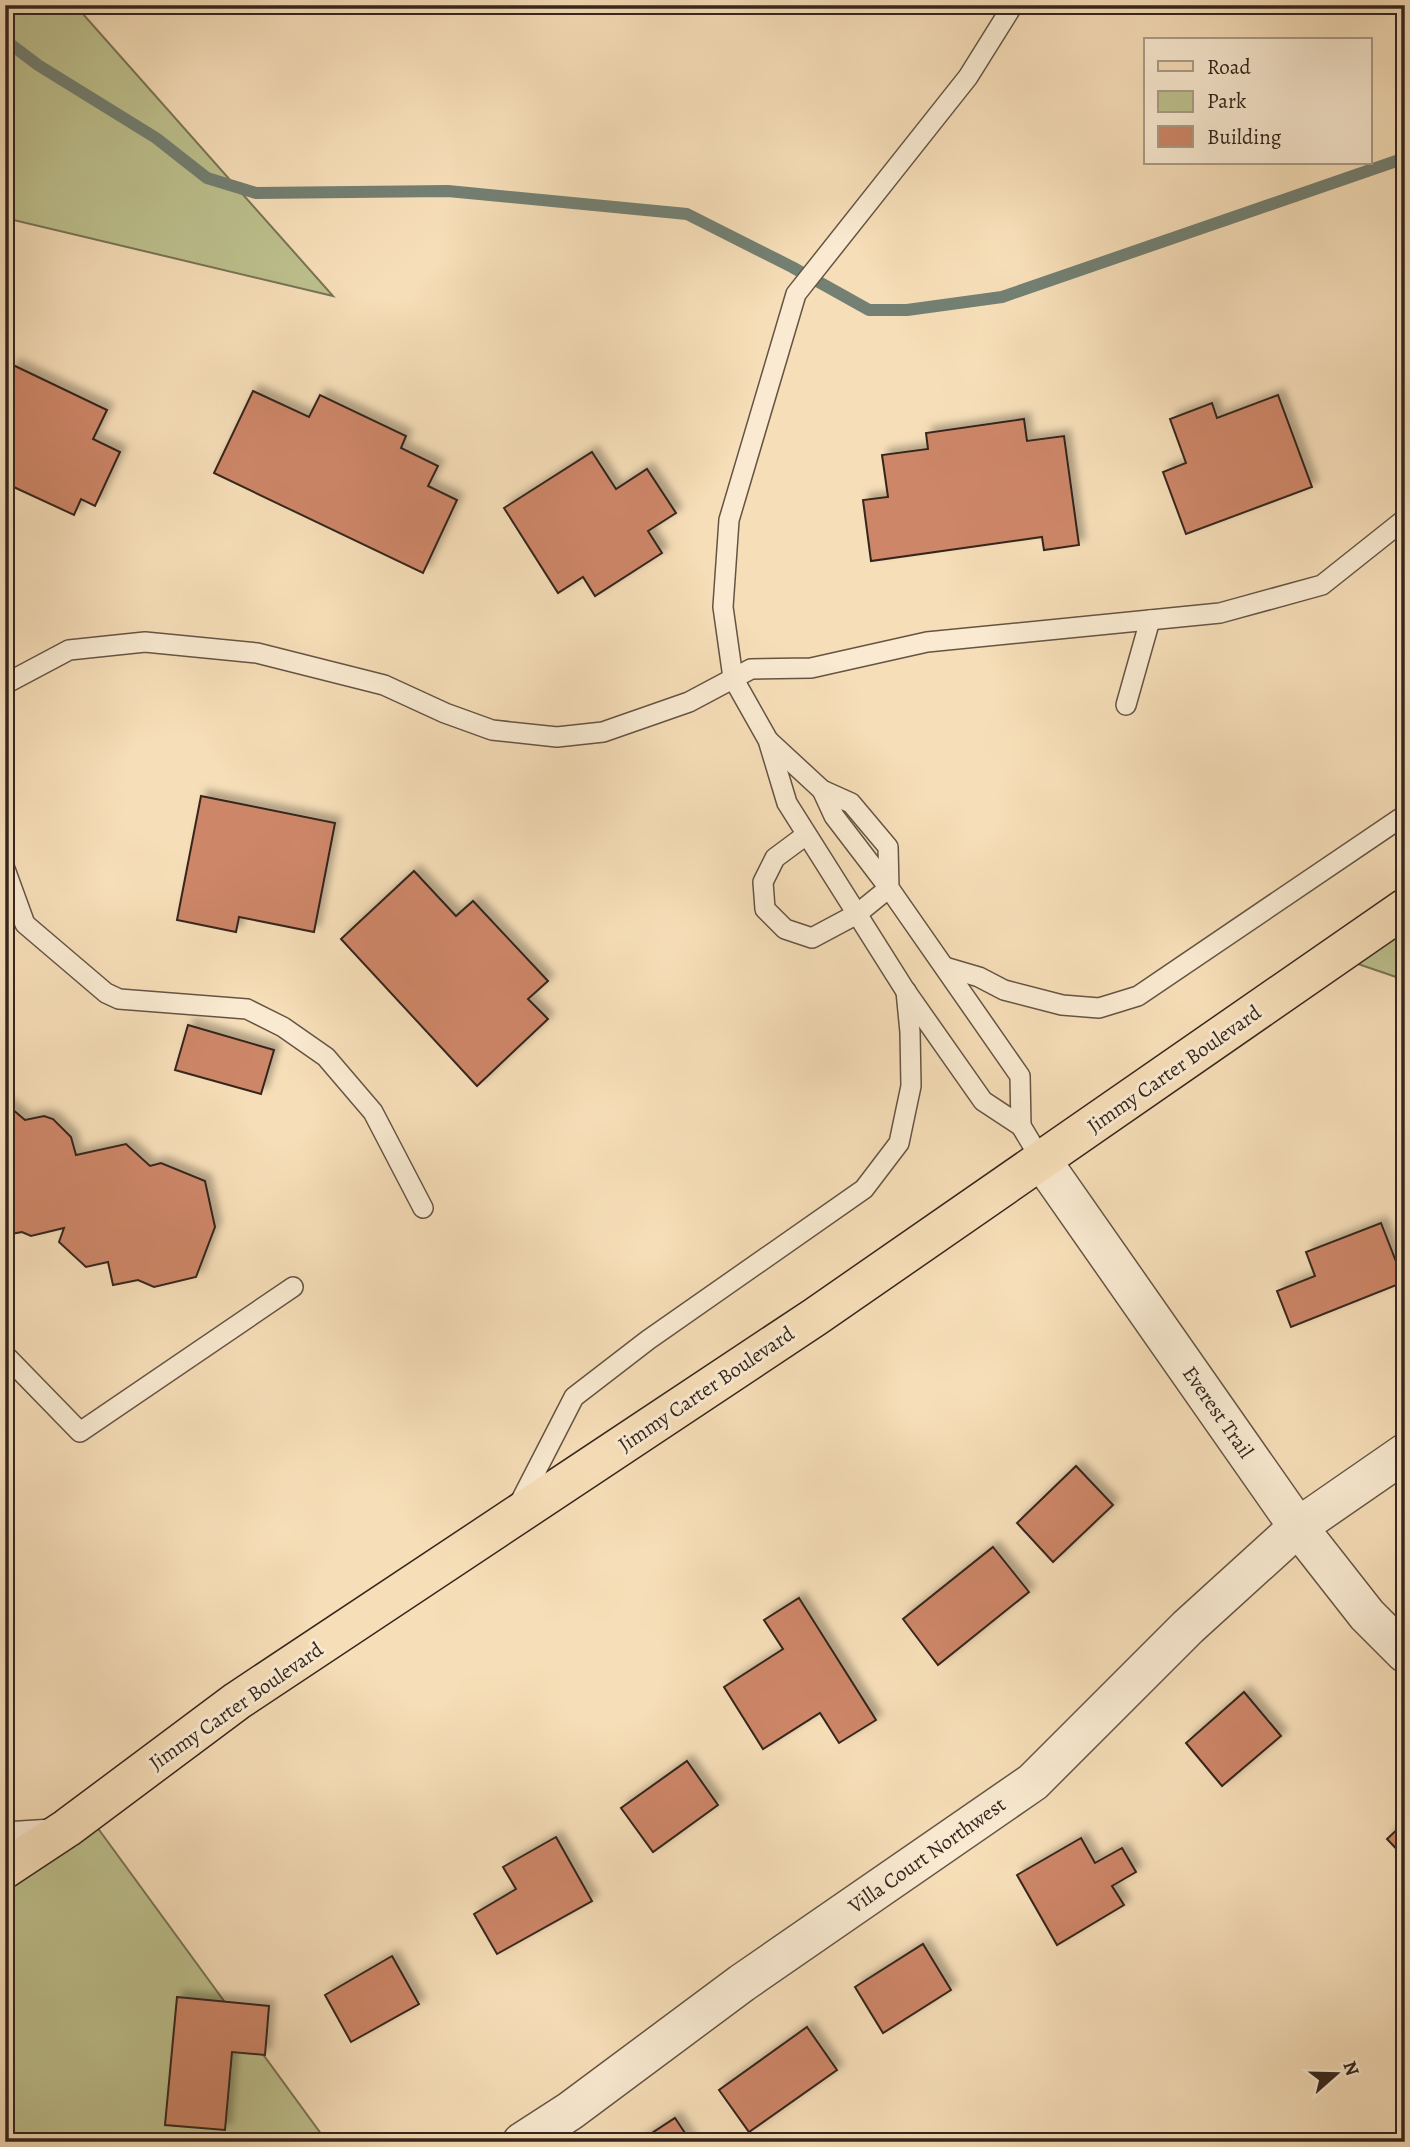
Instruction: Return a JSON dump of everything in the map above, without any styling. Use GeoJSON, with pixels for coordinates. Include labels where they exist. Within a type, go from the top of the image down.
{"type":"FeatureCollection","features":[{"type":"Feature","properties":{"kind":"main road","name":"Jimmy Carter Boulevard"},"geometry":{"type":"LineString","coordinates":[[5,1869],[67,1828],[237,1701],[815,1317],[1405,908]]}},
{"type":"Feature","properties":{"kind":"street","name":"Everest Trail"},"geometry":{"type":"LineString","coordinates":[[1042,1161],[1298,1527],[1367,1615],[1405,1653]]}},
{"type":"Feature","properties":{"kind":"street","name":"Villa Court Northwest"},"geometry":{"type":"LineString","coordinates":[[522,2142],[570,2111],[742,1983],[1033,1782],[1188,1627],[1298,1527],[1405,1453]]}},
{"type":"Feature","properties":{"kind":"lane"},"geometry":{"type":"LineString","coordinates":[[1013,5],[968,77],[796,294],[729,520],[723,607],[733,678],[768,740],[787,803],[905,990],[983,1101],[1021,1126],[1042,1161]]}},
{"type":"Feature","properties":{"kind":"lane"},"geometry":{"type":"LineString","coordinates":[[5,684],[69,650],[145,642],[257,653],[384,685],[445,713],[492,730],[557,737],[603,732],[689,702],[751,669],[811,668],[927,642],[1220,613],[1322,585],[1405,519]]}},
{"type":"Feature","properties":{"kind":"lane"},"geometry":{"type":"LineString","coordinates":[[1126,705],[1150,620]]}},
{"type":"Feature","properties":{"kind":"lane"},"geometry":{"type":"LineString","coordinates":[[768,740],[822,790],[851,803],[888,847],[889,888],[1020,1076],[1021,1126]]}},
{"type":"Feature","properties":{"kind":"lane"},"geometry":{"type":"LineString","coordinates":[[945,967],[979,978],[1004,990],[1062,1005],[1099,1008],[1138,996],[1405,815]]}},
{"type":"Feature","properties":{"kind":"lane"},"geometry":{"type":"LineString","coordinates":[[806,835],[775,858],[763,882],[765,909],[785,929],[812,938],[857,914],[889,888]]}},
{"type":"Feature","properties":{"kind":"lane"},"geometry":{"type":"LineString","coordinates":[[5,869],[25,924],[106,993],[119,999],[247,1009],[284,1027],[326,1057],[373,1112],[423,1208]]}},
{"type":"Feature","properties":{"kind":"lane"},"geometry":{"type":"LineString","coordinates":[[512,1518],[574,1397],[648,1340],[864,1189],[900,1143],[911,1086],[910,1032],[905,990]]}},
{"type":"Feature","properties":{"kind":"lane"},"geometry":{"type":"LineString","coordinates":[[5,1355],[80,1432],[293,1287]]}},
{"type":"Feature","properties":{"kind":"lane"},"geometry":{"type":"LineString","coordinates":[[5,1832],[67,1828]]}},
{"type":"Feature","properties":{"kind":"green space"},"geometry":{"type":"Polygon","coordinates":[[[5,5],[75,5],[333,296],[5,218],[5,5]]]}},
{"type":"Feature","properties":{"kind":"green space"},"geometry":{"type":"Polygon","coordinates":[[[1405,892],[1405,980],[1317,950],[1405,892]]]}},
{"type":"Feature","properties":{"kind":"green space"},"geometry":{"type":"Polygon","coordinates":[[[78,1801],[327,2142],[5,2142],[5,1857],[78,1801]]]}},
{"type":"Feature","properties":{"kind":"building"},"geometry":{"type":"Polygon","coordinates":[[[13,365],[107,410],[93,439],[120,452],[95,506],[81,499],[74,515],[5,483],[5,382],[13,365]]]}},
{"type":"Feature","properties":{"kind":"building"},"geometry":{"type":"Polygon","coordinates":[[[253,391],[309,417],[320,395],[406,436],[401,448],[438,466],[428,486],[457,500],[423,573],[214,473],[253,391]]]}},
{"type":"Feature","properties":{"kind":"building"},"geometry":{"type":"Polygon","coordinates":[[[1278,395],[1312,487],[1186,534],[1163,472],[1186,463],[1170,419],[1212,403],[1217,418],[1278,395]]]}},
{"type":"Feature","properties":{"kind":"building"},"geometry":{"type":"Polygon","coordinates":[[[1024,419],[1027,441],[1064,436],[1079,545],[1044,550],[1042,537],[871,561],[863,500],[888,497],[882,455],[928,449],[926,433],[1024,419]]]}},
{"type":"Feature","properties":{"kind":"building"},"geometry":{"type":"Polygon","coordinates":[[[592,452],[616,489],[647,469],[676,513],[648,531],[662,553],[595,596],[583,577],[558,593],[504,508],[592,452]]]}},
{"type":"Feature","properties":{"kind":"building"},"geometry":{"type":"Polygon","coordinates":[[[201,796],[335,823],[314,932],[239,917],[236,932],[177,920],[201,796]]]}},
{"type":"Feature","properties":{"kind":"building"},"geometry":{"type":"Polygon","coordinates":[[[414,871],[456,916],[473,901],[548,981],[528,999],[548,1019],[477,1086],[341,939],[414,871]]]}},
{"type":"Feature","properties":{"kind":"building"},"geometry":{"type":"Polygon","coordinates":[[[188,1025],[274,1050],[261,1094],[175,1070],[188,1025]]]}},
{"type":"Feature","properties":{"kind":"building"},"geometry":{"type":"Polygon","coordinates":[[[5,1103],[25,1120],[44,1116],[53,1119],[71,1137],[76,1155],[126,1144],[150,1166],[161,1163],[205,1181],[215,1227],[196,1277],[154,1287],[138,1280],[113,1285],[108,1262],[86,1267],[59,1242],[64,1228],[31,1236],[22,1232],[5,1235],[5,1103]]]}},
{"type":"Feature","properties":{"kind":"building"},"geometry":{"type":"Polygon","coordinates":[[[1381,1223],[1404,1282],[1291,1327],[1277,1291],[1315,1276],[1306,1252],[1381,1223]]]}},
{"type":"Feature","properties":{"kind":"building"},"geometry":{"type":"Polygon","coordinates":[[[1076,1466],[1113,1505],[1053,1562],[1017,1523],[1076,1466]]]}},
{"type":"Feature","properties":{"kind":"building"},"geometry":{"type":"Polygon","coordinates":[[[993,1547],[1029,1592],[938,1665],[903,1619],[993,1547]]]}},
{"type":"Feature","properties":{"kind":"building"},"geometry":{"type":"Polygon","coordinates":[[[799,1598],[876,1720],[839,1743],[820,1713],[763,1749],[724,1687],[783,1649],[764,1620],[799,1598]]]}},
{"type":"Feature","properties":{"kind":"building"},"geometry":{"type":"Polygon","coordinates":[[[1244,1692],[1281,1736],[1222,1786],[1186,1743],[1244,1692]]]}},
{"type":"Feature","properties":{"kind":"building"},"geometry":{"type":"Polygon","coordinates":[[[687,1761],[718,1805],[653,1852],[621,1808],[687,1761]]]}},
{"type":"Feature","properties":{"kind":"building"},"geometry":{"type":"Polygon","coordinates":[[[1405,1822],[1405,1858],[1387,1839],[1405,1822]]]}},
{"type":"Feature","properties":{"kind":"building"},"geometry":{"type":"Polygon","coordinates":[[[556,1837],[592,1901],[497,1954],[474,1914],[516,1889],[503,1867],[556,1837]]]}},
{"type":"Feature","properties":{"kind":"building"},"geometry":{"type":"Polygon","coordinates":[[[1081,1838],[1095,1863],[1122,1848],[1136,1872],[1112,1886],[1124,1905],[1057,1945],[1017,1875],[1081,1838]]]}},
{"type":"Feature","properties":{"kind":"building"},"geometry":{"type":"Polygon","coordinates":[[[923,1944],[951,1990],[883,2033],[855,1987],[923,1944]]]}},
{"type":"Feature","properties":{"kind":"building"},"geometry":{"type":"Polygon","coordinates":[[[392,1956],[419,2004],[351,2042],[325,1995],[392,1956]]]}},
{"type":"Feature","properties":{"kind":"building"},"geometry":{"type":"Polygon","coordinates":[[[177,1997],[269,2006],[265,2055],[232,2052],[225,2130],[165,2125],[177,1997]]]}},
{"type":"Feature","properties":{"kind":"building"},"geometry":{"type":"Polygon","coordinates":[[[807,2027],[837,2070],[749,2132],[719,2090],[807,2027]]]}},
{"type":"Feature","properties":{"kind":"building"},"geometry":{"type":"Polygon","coordinates":[[[675,2118],[691,2142],[638,2142],[675,2118]]]}},
{"type":"Feature","properties":{"kind":"waterway"},"geometry":{"type":"LineString","coordinates":[[5,40],[38,65],[156,138],[207,178],[256,193],[448,191],[687,214],[792,267],[869,310],[907,310],[1002,297],[1405,158]]}}]}
